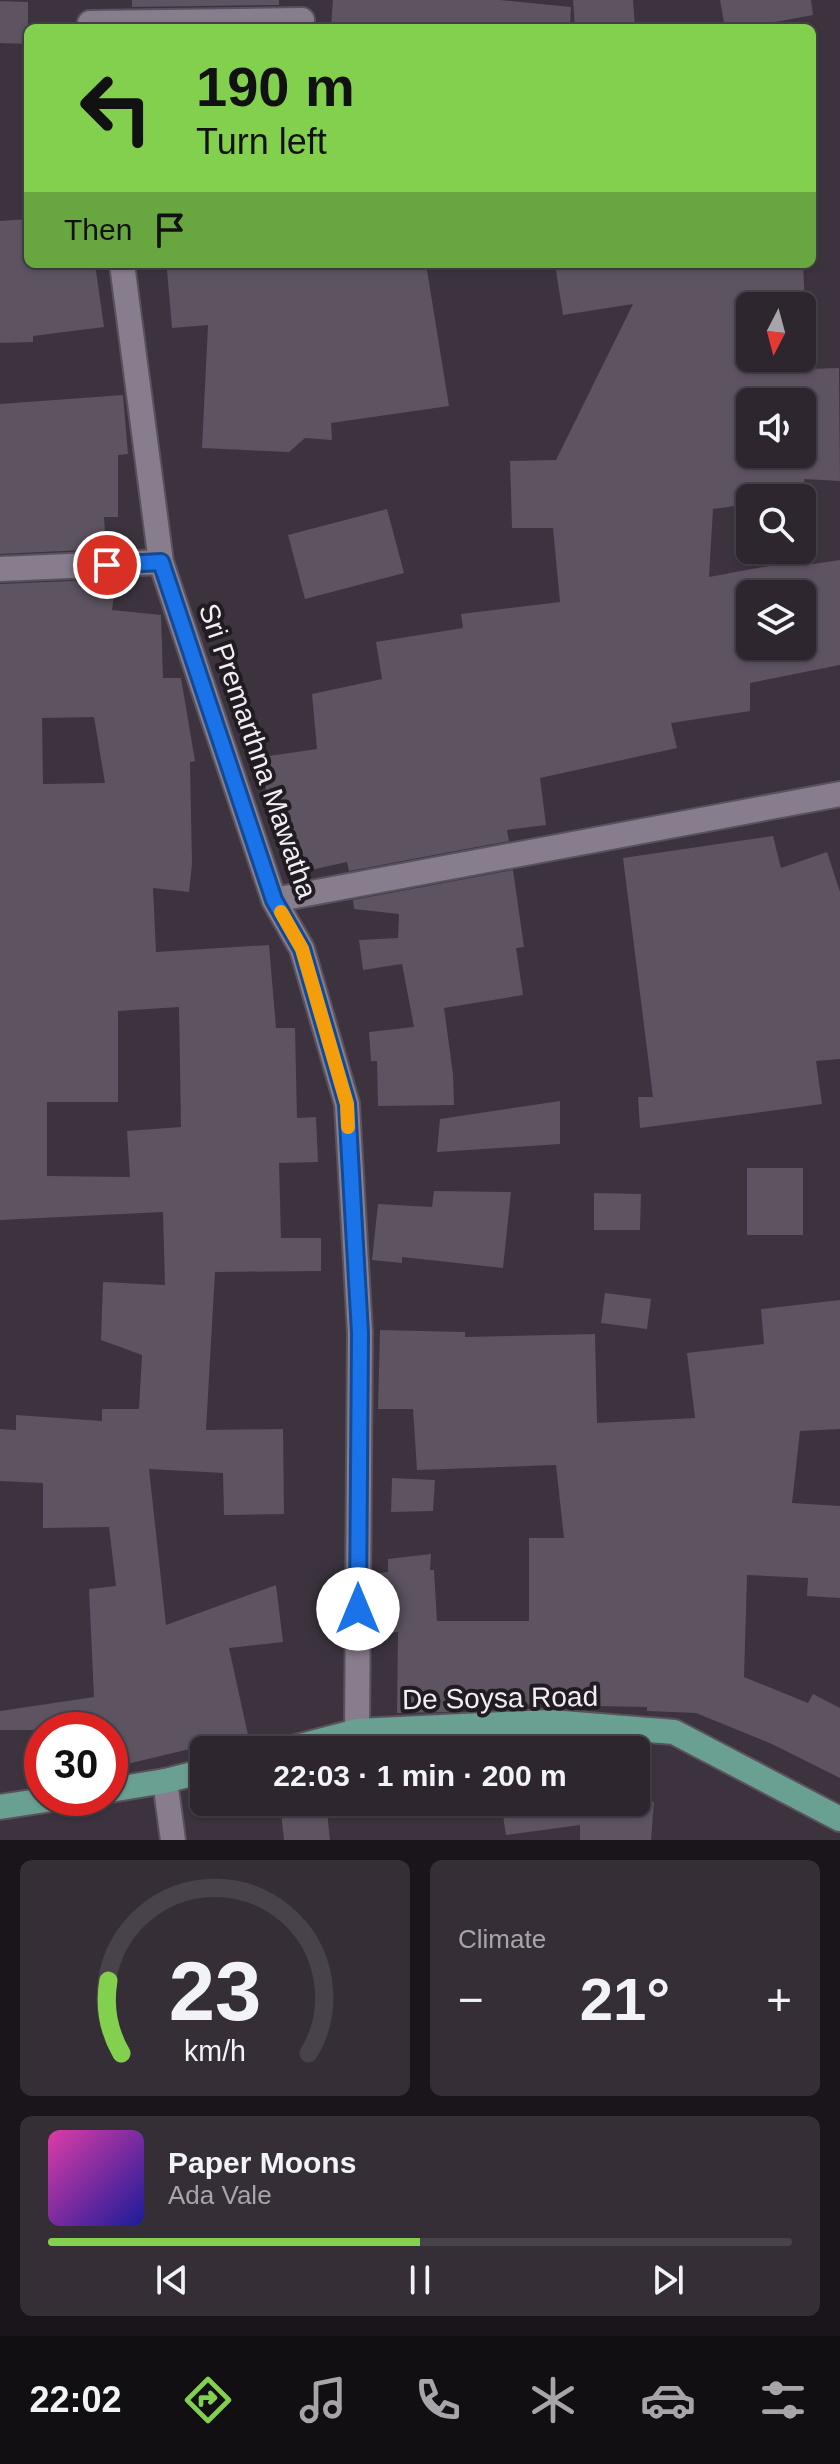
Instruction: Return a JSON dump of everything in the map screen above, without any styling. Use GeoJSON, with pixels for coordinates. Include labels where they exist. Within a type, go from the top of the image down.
{"type":"FeatureCollection","features":[{"type":"Feature","properties":{"kind":"main road","name":"De Soysa Road"},"geometry":{"type":"LineString","coordinates":[[338,1736],[357,1731],[550,1722],[674,1732],[840,1819]]}},
{"type":"Feature","properties":{"kind":"main road"},"geometry":{"type":"LineString","coordinates":[[128,1787],[190,1775]]}},
{"type":"Feature","properties":{"kind":"main road"},"geometry":{"type":"LineString","coordinates":[[0,1807],[24,1803]]}},
{"type":"Feature","properties":{"kind":"street"},"geometry":{"type":"LineString","coordinates":[[89,17],[302,20]]}},
{"type":"Feature","properties":{"kind":"street","name":"Sri Premarthna Mawatha"},"geometry":{"type":"LineString","coordinates":[[123,268],[161,562],[274,900],[302,949],[347,1104],[360,1333],[357,1731]]}},
{"type":"Feature","properties":{"kind":"street"},"geometry":{"type":"LineString","coordinates":[[0,569],[161,562]]}},
{"type":"Feature","properties":{"kind":"street"},"geometry":{"type":"LineString","coordinates":[[274,900],[840,794]]}},
{"type":"Feature","properties":{"kind":"street"},"geometry":{"type":"LineString","coordinates":[[165,1781],[173,1840]]}},
{"type":"Feature","properties":{"kind":"building"},"geometry":{"type":"Polygon","coordinates":[[[132,0],[279,0],[279,5],[132,7],[132,0]]]}},
{"type":"Feature","properties":{"kind":"building"},"geometry":{"type":"Polygon","coordinates":[[[333,0],[500,0],[571,7],[570,24],[331,24],[333,0]]]}},
{"type":"Feature","properties":{"kind":"building"},"geometry":{"type":"Polygon","coordinates":[[[573,0],[633,0],[635,24],[575,24],[573,0]]]}},
{"type":"Feature","properties":{"kind":"building"},"geometry":{"type":"Polygon","coordinates":[[[720,0],[811,0],[813,15],[765,24],[724,24],[720,0]]]}},
{"type":"Feature","properties":{"kind":"building"},"geometry":{"type":"Polygon","coordinates":[[[0,1],[28,2],[24,44],[0,43],[0,1]]]}},
{"type":"Feature","properties":{"kind":"building"},"geometry":{"type":"Polygon","coordinates":[[[24,219],[24,268],[96,268],[104,327],[33,336],[33,342],[0,343],[0,221],[24,219]]]}},
{"type":"Feature","properties":{"kind":"building"},"geometry":{"type":"Polygon","coordinates":[[[427,268],[449,406],[331,423],[332,440],[305,438],[289,452],[202,448],[208,325],[172,328],[167,270],[427,268]]]}},
{"type":"Feature","properties":{"kind":"building"},"geometry":{"type":"Polygon","coordinates":[[[556,268],[803,268],[804,292],[736,292],[736,372],[816,372],[816,369],[839,368],[840,481],[804,479],[805,484],[736,484],[736,506],[713,509],[709,577],[779,564],[816,564],[840,560],[840,665],[750,683],[750,711],[671,723],[677,748],[540,778],[546,825],[507,830],[509,841],[349,871],[347,862],[297,873],[279,795],[267,797],[262,757],[317,749],[312,694],[382,679],[376,642],[463,628],[461,614],[560,602],[553,528],[512,528],[510,461],[556,460],[633,304],[563,315],[556,268]]]}},
{"type":"Feature","properties":{"kind":"building"},"geometry":{"type":"Polygon","coordinates":[[[123,395],[128,454],[118,455],[118,517],[104,517],[106,549],[0,554],[0,404],[123,395]]]}},
{"type":"Feature","properties":{"kind":"building"},"geometry":{"type":"Polygon","coordinates":[[[387,509],[404,573],[305,599],[288,535],[387,509]]]}},
{"type":"Feature","properties":{"kind":"building"},"geometry":{"type":"Polygon","coordinates":[[[116,579],[112,610],[161,615],[163,678],[181,678],[195,761],[190,762],[192,864],[189,892],[153,888],[156,952],[269,945],[276,1028],[295,1028],[297,1118],[316,1117],[318,1162],[279,1163],[281,1238],[321,1238],[321,1271],[215,1272],[206,1430],[283,1429],[284,1514],[224,1515],[223,1473],[149,1469],[166,1625],[276,1585],[283,1642],[229,1648],[248,1735],[190,1736],[190,1749],[128,1764],[128,1712],[24,1712],[24,1730],[0,1730],[0,1711],[94,1697],[89,1589],[116,1586],[109,1527],[43,1528],[43,1483],[0,1481],[0,1429],[16,1430],[16,1415],[102,1421],[102,1409],[139,1409],[142,1355],[101,1340],[103,1282],[165,1285],[163,1212],[0,1220],[0,584],[116,579]],[[94,717],[42,718],[43,784],[105,783],[94,717]],[[179,1007],[118,1011],[118,1102],[47,1102],[47,1176],[130,1177],[127,1131],[181,1127],[179,1007]]]}},
{"type":"Feature","properties":{"kind":"building"},"geometry":{"type":"Polygon","coordinates":[[[773,836],[781,868],[827,852],[840,892],[840,1059],[816,1061],[822,1104],[640,1128],[638,1097],[653,1097],[623,858],[773,836]]]}},
{"type":"Feature","properties":{"kind":"building"},"geometry":{"type":"Polygon","coordinates":[[[513,870],[524,947],[516,948],[523,995],[444,1008],[454,1105],[378,1106],[377,1061],[371,1061],[369,1032],[414,1027],[402,964],[363,970],[359,940],[398,938],[399,914],[354,909],[353,900],[513,870]]]}},
{"type":"Feature","properties":{"kind":"building"},"geometry":{"type":"Polygon","coordinates":[[[560,1101],[560,1144],[437,1152],[440,1119],[560,1101]]]}},
{"type":"Feature","properties":{"kind":"building"},"geometry":{"type":"Polygon","coordinates":[[[747,1168],[803,1168],[803,1235],[747,1235],[747,1168]]]}},
{"type":"Feature","properties":{"kind":"building"},"geometry":{"type":"Polygon","coordinates":[[[434,1191],[511,1192],[503,1268],[402,1257],[402,1263],[372,1260],[378,1204],[432,1207],[434,1191]]]}},
{"type":"Feature","properties":{"kind":"building"},"geometry":{"type":"Polygon","coordinates":[[[594,1193],[641,1194],[640,1230],[594,1230],[594,1193]]]}},
{"type":"Feature","properties":{"kind":"building"},"geometry":{"type":"Polygon","coordinates":[[[605,1293],[651,1299],[647,1329],[601,1323],[605,1293]]]}},
{"type":"Feature","properties":{"kind":"building"},"geometry":{"type":"Polygon","coordinates":[[[840,1300],[840,1429],[800,1431],[792,1503],[840,1506],[840,1598],[807,1596],[808,1578],[747,1575],[744,1677],[808,1703],[813,1694],[840,1708],[840,1778],[772,1744],[696,1713],[647,1711],[647,1707],[453,1703],[453,1712],[397,1713],[398,1632],[381,1633],[379,1573],[388,1572],[388,1559],[431,1554],[430,1570],[434,1570],[437,1621],[529,1621],[529,1538],[564,1538],[556,1465],[417,1470],[413,1409],[378,1409],[380,1330],[465,1332],[465,1337],[595,1334],[597,1423],[695,1418],[687,1353],[764,1344],[761,1309],[840,1300]]]}},
{"type":"Feature","properties":{"kind":"building"},"geometry":{"type":"Polygon","coordinates":[[[392,1478],[435,1480],[433,1511],[391,1512],[392,1478]]]}},
{"type":"Feature","properties":{"kind":"building"},"geometry":{"type":"Polygon","coordinates":[[[650,1802],[654,1802],[651,1840],[580,1840],[580,1825],[506,1835],[503,1816],[650,1816],[650,1802]]]}},
{"type":"Feature","properties":{"kind":"building"},"geometry":{"type":"Polygon","coordinates":[[[281,1816],[327,1816],[330,1840],[284,1840],[281,1816]]]}},
{"type":"Feature","properties":{"kind":"slow traffic"},"geometry":{"type":"LineString","coordinates":[[281,912],[302,949],[347,1104],[348,1127]]}},
{"type":"Feature","properties":{"kind":"route"},"geometry":{"type":"LineString","coordinates":[[107,565],[161,562],[274,900],[302,949],[347,1104],[360,1333],[358,1609]]}}]}
